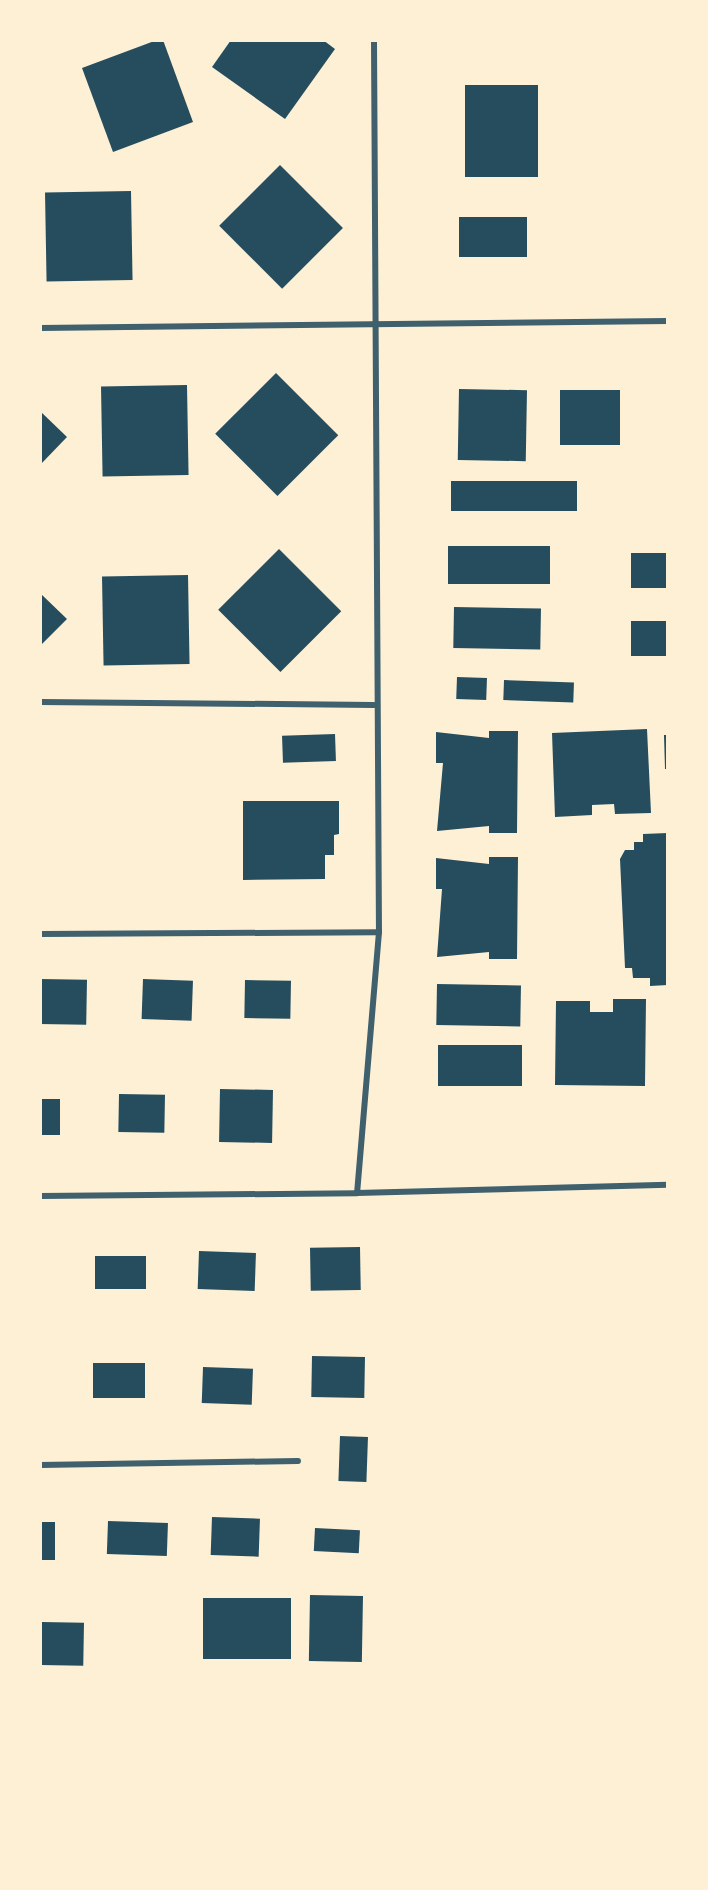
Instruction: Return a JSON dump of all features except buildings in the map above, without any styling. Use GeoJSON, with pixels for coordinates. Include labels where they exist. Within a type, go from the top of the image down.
{"type":"FeatureCollection","features":[{"type":"Feature","properties":{"kind":"street"},"geometry":{"type":"LineString","coordinates":[[357,1193],[379,933],[374,705],[379,324],[374,40]]}},
{"type":"Feature","properties":{"kind":"street"},"geometry":{"type":"LineString","coordinates":[[40,328],[668,321]]}},
{"type":"Feature","properties":{"kind":"street"},"geometry":{"type":"LineString","coordinates":[[40,702],[374,705]]}},
{"type":"Feature","properties":{"kind":"street"},"geometry":{"type":"LineString","coordinates":[[40,934],[379,933]]}},
{"type":"Feature","properties":{"kind":"street"},"geometry":{"type":"LineString","coordinates":[[40,1196],[357,1193],[668,1185]]}},
{"type":"Feature","properties":{"kind":"street"},"geometry":{"type":"LineString","coordinates":[[40,1465],[298,1461]]}}]}
